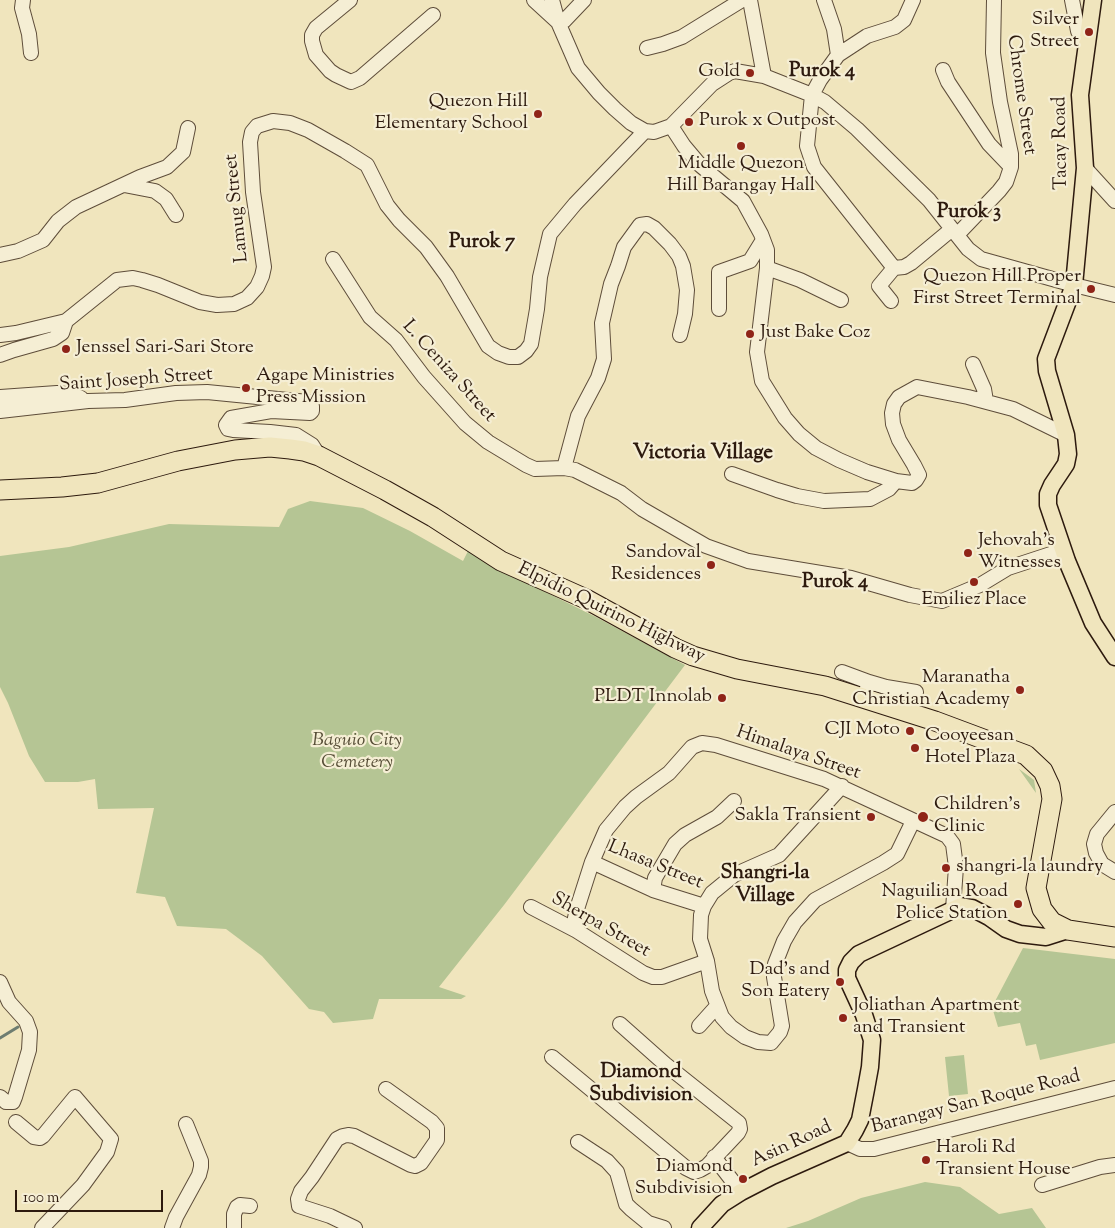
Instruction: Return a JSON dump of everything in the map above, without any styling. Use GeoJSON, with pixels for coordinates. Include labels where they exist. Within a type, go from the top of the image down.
{"type":"FeatureCollection","features":[{"type":"Feature","properties":{"kind":"highway","name":"Elpidio Quirino Highway"},"geometry":{"type":"LineString","coordinates":[[0,490],[62,488],[98,483],[178,461],[235,450],[290,449],[319,456],[433,517],[501,561],[586,599],[693,656],[737,669],[825,686],[866,690],[936,721],[1020,752],[1031,759],[1043,771],[1050,786],[1051,805],[1036,888],[1042,908],[1052,922],[1068,930],[1115,937]]}},
{"type":"Feature","properties":{"kind":"main road","name":"Tacay Road"},"geometry":{"type":"LineString","coordinates":[[1093,0],[1080,95],[1084,168],[1074,285],[1046,359],[1047,371],[1066,435],[1068,454],[1066,464],[1048,494],[1048,505],[1063,550],[1093,622],[1115,657]]}},
{"type":"Feature","properties":{"kind":"main road","name":"Asin Road"},"geometry":{"type":"LineString","coordinates":[[700,1228],[722,1204],[741,1192],[772,1176],[847,1143],[860,1120],[870,1067],[872,1040],[864,1015],[848,984],[847,970],[851,962],[859,954],[961,906],[972,908],[989,916],[1006,929],[1020,934],[1046,938],[1068,930]]}},
{"type":"Feature","properties":{"kind":"street"},"geometry":{"type":"LineString","coordinates":[[23,0],[22,8],[29,34],[31,53]]}},
{"type":"Feature","properties":{"kind":"street"},"geometry":{"type":"LineString","coordinates":[[350,0],[316,28],[312,35],[312,41],[313,48],[325,66],[336,76],[351,82],[360,78],[433,15]]}},
{"type":"Feature","properties":{"kind":"street"},"geometry":{"type":"LineString","coordinates":[[534,0],[558,22],[564,22],[584,0]]}},
{"type":"Feature","properties":{"kind":"street"},"geometry":{"type":"LineString","coordinates":[[552,0],[558,22],[578,68],[615,109],[646,132],[654,132],[671,126],[712,84],[729,73],[735,71],[764,76],[825,102],[857,129],[929,200],[968,249],[981,259],[1115,295]]}},
{"type":"Feature","properties":{"kind":"street"},"geometry":{"type":"LineString","coordinates":[[647,48],[682,37],[742,0]]}},
{"type":"Feature","properties":{"kind":"street"},"geometry":{"type":"LineString","coordinates":[[750,0],[764,76]]}},
{"type":"Feature","properties":{"kind":"street"},"geometry":{"type":"LineString","coordinates":[[824,0],[834,29],[838,55]]}},
{"type":"Feature","properties":{"kind":"street"},"geometry":{"type":"LineString","coordinates":[[891,301],[880,286],[894,268],[814,167],[807,146],[812,95],[838,55],[867,36],[895,27],[904,20],[913,0]]}},
{"type":"Feature","properties":{"kind":"street","name":"Chrome Street"},"geometry":{"type":"LineString","coordinates":[[894,268],[904,267],[911,263],[954,232],[999,192],[1006,182],[1011,167],[1011,154],[992,53],[994,0]]}},
{"type":"Feature","properties":{"kind":"street"},"geometry":{"type":"LineString","coordinates":[[1072,0],[1078,31],[1087,47]]}},
{"type":"Feature","properties":{"kind":"street"},"geometry":{"type":"LineString","coordinates":[[943,70],[948,82],[983,136],[1011,167]]}},
{"type":"Feature","properties":{"kind":"street","name":"Lamug Street"},"geometry":{"type":"LineString","coordinates":[[0,335],[66,322],[117,280],[133,278],[142,280],[200,302],[216,305],[234,304],[247,298],[257,287],[264,267],[253,192],[250,142],[252,132],[257,126],[273,121],[308,130],[367,165],[387,205],[399,220],[426,246],[447,276],[488,346],[504,355],[518,357],[531,344],[540,277],[550,234],[568,211],[646,132]]}},
{"type":"Feature","properties":{"kind":"street"},"geometry":{"type":"LineString","coordinates":[[671,126],[684,146],[700,165],[743,201],[761,234],[767,250],[767,268],[757,352],[762,381],[785,418],[799,434],[816,448],[839,460],[896,481],[912,483],[918,475],[914,464],[899,440],[893,424],[892,413],[894,404],[899,397],[917,387],[1013,408],[1066,435]]}},
{"type":"Feature","properties":{"kind":"street"},"geometry":{"type":"LineString","coordinates":[[1,251],[18,251],[43,240],[58,221],[76,207],[167,167],[183,152],[188,128]]}},
{"type":"Feature","properties":{"kind":"street"},"geometry":{"type":"LineString","coordinates":[[1084,168],[1115,201]]}},
{"type":"Feature","properties":{"kind":"street"},"geometry":{"type":"LineString","coordinates":[[124,185],[155,191],[166,199],[176,215]]}},
{"type":"Feature","properties":{"kind":"street"},"geometry":{"type":"LineString","coordinates":[[680,335],[688,290],[683,266],[679,256],[670,244],[654,228],[647,224],[640,225],[624,247],[611,284],[602,323],[604,359],[598,378],[578,416],[564,468],[575,470],[621,493],[642,509],[677,530],[721,552],[755,562],[852,578],[933,600],[942,601],[980,585],[1008,568],[1063,550]]}},
{"type":"Feature","properties":{"kind":"street"},"geometry":{"type":"LineString","coordinates":[[719,309],[719,272],[750,260],[763,240]]}},
{"type":"Feature","properties":{"kind":"street","name":"L. Ceniza Street"},"geometry":{"type":"LineString","coordinates":[[333,259],[370,317],[396,340],[424,377],[465,423],[488,442],[526,465],[535,469],[564,468]]}},
{"type":"Feature","properties":{"kind":"street"},"geometry":{"type":"LineString","coordinates":[[767,268],[800,280],[841,300]]}},
{"type":"Feature","properties":{"kind":"street"},"geometry":{"type":"LineString","coordinates":[[0,355],[53,339],[62,333],[66,322]]}},
{"type":"Feature","properties":{"kind":"street"},"geometry":{"type":"LineString","coordinates":[[973,364],[984,389],[986,401]]}},
{"type":"Feature","properties":{"kind":"street","name":"Saint Joseph Street"},"geometry":{"type":"LineString","coordinates":[[0,411],[88,401],[125,400],[176,393],[206,392],[308,402],[312,406],[310,413],[271,411],[231,418],[226,425],[228,430],[270,432],[296,436],[312,445],[319,456]]}},
{"type":"Feature","properties":{"kind":"street"},"geometry":{"type":"LineString","coordinates":[[0,397],[57,394],[74,395],[88,401]]}},
{"type":"Feature","properties":{"kind":"street"},"geometry":{"type":"LineString","coordinates":[[732,474],[784,492],[824,501],[870,499],[890,489],[896,481]]}},
{"type":"Feature","properties":{"kind":"street"},"geometry":{"type":"LineString","coordinates":[[842,672],[866,690],[886,687],[916,692]]}},
{"type":"Feature","properties":{"kind":"street","name":"Himalaya Street"},"geometry":{"type":"LineString","coordinates":[[592,862],[606,830],[625,807],[669,773],[692,747],[702,743],[716,745],[842,786],[947,836],[953,844],[956,867],[953,909]]}},
{"type":"Feature","properties":{"kind":"street"},"geometry":{"type":"LineString","coordinates":[[842,786],[779,855],[729,878],[712,893],[701,915],[700,939],[708,961],[712,991],[717,1006],[722,1017],[731,1027],[758,1042],[771,1043],[778,1036],[782,1026],[774,977],[775,964],[784,940],[795,922],[815,900],[897,854],[913,821]]}},
{"type":"Feature","properties":{"kind":"street"},"geometry":{"type":"LineString","coordinates":[[653,890],[655,878],[675,844],[686,835],[717,817],[734,801]]}},
{"type":"Feature","properties":{"kind":"street"},"geometry":{"type":"LineString","coordinates":[[1115,812],[1097,834],[1094,844],[1102,864],[1115,872]]}},
{"type":"Feature","properties":{"kind":"street"},"geometry":{"type":"LineString","coordinates":[[577,931],[575,914],[592,862]]}},
{"type":"Feature","properties":{"kind":"street","name":"Lhasa Street"},"geometry":{"type":"LineString","coordinates":[[592,862],[653,890],[704,906]]}},
{"type":"Feature","properties":{"kind":"street","name":"Sherpa Street"},"geometry":{"type":"LineString","coordinates":[[532,908],[577,931],[643,973],[653,977],[662,977],[708,961]]}},
{"type":"Feature","properties":{"kind":"street"},"geometry":{"type":"LineString","coordinates":[[0,982],[9,1002],[26,1020],[30,1032],[29,1050],[13,1102],[6,1102],[0,1098]]}},
{"type":"Feature","properties":{"kind":"street"},"geometry":{"type":"LineString","coordinates":[[699,1026],[717,1006]]}},
{"type":"Feature","properties":{"kind":"street"},"geometry":{"type":"LineString","coordinates":[[552,1057],[690,1171],[700,1170],[707,1166],[738,1133],[740,1130],[739,1123],[665,1064],[620,1024]]}},
{"type":"Feature","properties":{"kind":"street","name":"Barangay San Roque Road"},"geometry":{"type":"LineString","coordinates":[[847,1143],[860,1149],[874,1149],[1115,1088]]}},
{"type":"Feature","properties":{"kind":"street"},"geometry":{"type":"LineString","coordinates":[[355,1228],[330,1216],[299,1206],[298,1198],[333,1144],[343,1136],[354,1136],[412,1165],[421,1164],[436,1140],[437,1128],[432,1122],[386,1089]]}},
{"type":"Feature","properties":{"kind":"street"},"geometry":{"type":"LineString","coordinates":[[16,1122],[34,1138],[40,1138],[44,1136],[75,1097],[111,1139],[106,1152],[83,1184],[43,1227]]}},
{"type":"Feature","properties":{"kind":"street"},"geometry":{"type":"LineString","coordinates":[[172,1228],[199,1175],[201,1167],[201,1161],[186,1124]]}},
{"type":"Feature","properties":{"kind":"street"},"geometry":{"type":"LineString","coordinates":[[578,1142],[607,1161],[617,1172],[626,1204],[648,1223],[664,1228]]}},
{"type":"Feature","properties":{"kind":"street"},"geometry":{"type":"LineString","coordinates":[[714,1157],[741,1192]]}},
{"type":"Feature","properties":{"kind":"street"},"geometry":{"type":"LineString","coordinates":[[1042,1185],[1100,1167],[1115,1165]]}},
{"type":"Feature","properties":{"kind":"street"},"geometry":{"type":"LineString","coordinates":[[234,1228],[234,1214],[237,1207],[240,1205],[250,1206]]}},
{"type":"Feature","properties":{"kind":"green space","name":"Baguio City Cemetery"},"geometry":{"type":"Polygon","coordinates":[[[310,501],[363,508],[410,531],[463,561],[468,551],[685,665],[504,905],[439,987],[466,996],[461,999],[379,999],[373,1019],[333,1023],[324,1012],[309,1009],[262,956],[226,929],[177,926],[165,897],[136,893],[154,808],[98,809],[95,779],[78,782],[45,782],[29,756],[0,687],[0,556],[69,547],[169,524],[279,527],[288,509],[310,501]]]}},
{"type":"Feature","properties":{"kind":"green space"},"geometry":{"type":"Polygon","coordinates":[[[1019,769],[1034,780],[1036,793],[1019,769]]]}},
{"type":"Feature","properties":{"kind":"green space"},"geometry":{"type":"Polygon","coordinates":[[[1023,948],[1115,959],[1115,1043],[1040,1060],[1036,1044],[1026,1046],[1020,1023],[998,1027],[992,1007],[1023,948]]]}},
{"type":"Feature","properties":{"kind":"green space"},"geometry":{"type":"Polygon","coordinates":[[[964,1055],[968,1094],[949,1096],[945,1057],[964,1055]]]}},
{"type":"Feature","properties":{"kind":"green space"},"geometry":{"type":"Polygon","coordinates":[[[925,1182],[960,1187],[999,1214],[1032,1208],[1046,1228],[786,1228],[808,1221],[861,1198],[925,1182]]]}},
{"type":"Feature","properties":{"kind":"waterway"},"geometry":{"type":"LineString","coordinates":[[0,1038],[18,1027]]}},
{"type":"Feature","properties":{"kind":"place","name":"Silver Street"},"geometry":{"type":"Point","coordinates":[1089,32]}},
{"type":"Feature","properties":{"kind":"place","name":"Gold"},"geometry":{"type":"Point","coordinates":[750,73]}},
{"type":"Feature","properties":{"kind":"place","name":"Quezon Hill Elementary School"},"geometry":{"type":"Point","coordinates":[538,114]}},
{"type":"Feature","properties":{"kind":"place","name":"Purok x Outpost"},"geometry":{"type":"Point","coordinates":[689,122]}},
{"type":"Feature","properties":{"kind":"place","name":"Middle Quezon Hill Barangay Hall"},"geometry":{"type":"Point","coordinates":[741,146]}},
{"type":"Feature","properties":{"kind":"place","name":"Quezon Hill Proper First Street Terminal"},"geometry":{"type":"Point","coordinates":[1091,289]}},
{"type":"Feature","properties":{"kind":"place","name":"Just Bake Coz"},"geometry":{"type":"Point","coordinates":[750,334]}},
{"type":"Feature","properties":{"kind":"place","name":"Jenssel Sari-Sari Store"},"geometry":{"type":"Point","coordinates":[66,349]}},
{"type":"Feature","properties":{"kind":"place","name":"Agape Ministries Press Mission"},"geometry":{"type":"Point","coordinates":[246,388]}},
{"type":"Feature","properties":{"kind":"place","name":"Jehovah's Witnesses"},"geometry":{"type":"Point","coordinates":[968,553]}},
{"type":"Feature","properties":{"kind":"place","name":"Sandoval Residences"},"geometry":{"type":"Point","coordinates":[711,565]}},
{"type":"Feature","properties":{"kind":"place","name":"Emiliez Place"},"geometry":{"type":"Point","coordinates":[974,582]}},
{"type":"Feature","properties":{"kind":"place","name":"Maranatha Christian Academy"},"geometry":{"type":"Point","coordinates":[1020,690]}},
{"type":"Feature","properties":{"kind":"place","name":"PLDT Innolab"},"geometry":{"type":"Point","coordinates":[722,698]}},
{"type":"Feature","properties":{"kind":"place","name":"CJI Moto"},"geometry":{"type":"Point","coordinates":[910,731]}},
{"type":"Feature","properties":{"kind":"place","name":"Cooyeesan Hotel Plaza"},"geometry":{"type":"Point","coordinates":[915,748]}},
{"type":"Feature","properties":{"kind":"place","name":"Sakla Transient"},"geometry":{"type":"Point","coordinates":[871,817]}},
{"type":"Feature","properties":{"kind":"place","name":"Children's Clinic"},"geometry":{"type":"Point","coordinates":[923,817]}},
{"type":"Feature","properties":{"kind":"place","name":"shangri-la laundry"},"geometry":{"type":"Point","coordinates":[946,868]}},
{"type":"Feature","properties":{"kind":"place","name":"Naguilian Road Police Station"},"geometry":{"type":"Point","coordinates":[1018,904]}},
{"type":"Feature","properties":{"kind":"place","name":"Dad's and Son Eatery"},"geometry":{"type":"Point","coordinates":[840,982]}},
{"type":"Feature","properties":{"kind":"place","name":"Joliathan Apartment and Transient"},"geometry":{"type":"Point","coordinates":[843,1018]}},
{"type":"Feature","properties":{"kind":"place","name":"Haroli Rd Transient House"},"geometry":{"type":"Point","coordinates":[926,1160]}},
{"type":"Feature","properties":{"kind":"place","name":"Diamond Subdivision"},"geometry":{"type":"Point","coordinates":[743,1179]}},
{"type":"Feature","properties":{"kind":"district","name":"Purok 4"},"geometry":{"type":"Point","coordinates":[822,73]}},
{"type":"Feature","properties":{"kind":"district","name":"Purok 3"},"geometry":{"type":"Point","coordinates":[969,214]}},
{"type":"Feature","properties":{"kind":"district","name":"Purok 7"},"geometry":{"type":"Point","coordinates":[482,244]}},
{"type":"Feature","properties":{"kind":"district","name":"Victoria Village"},"geometry":{"type":"Point","coordinates":[703,454]}},
{"type":"Feature","properties":{"kind":"district","name":"Purok 4"},"geometry":{"type":"Point","coordinates":[835,584]}},
{"type":"Feature","properties":{"kind":"district","name":"Shangri-la Village"},"geometry":{"type":"Point","coordinates":[765,886]}},
{"type":"Feature","properties":{"kind":"district","name":"Diamond Subdivision"},"geometry":{"type":"Point","coordinates":[641,1086]}}]}
